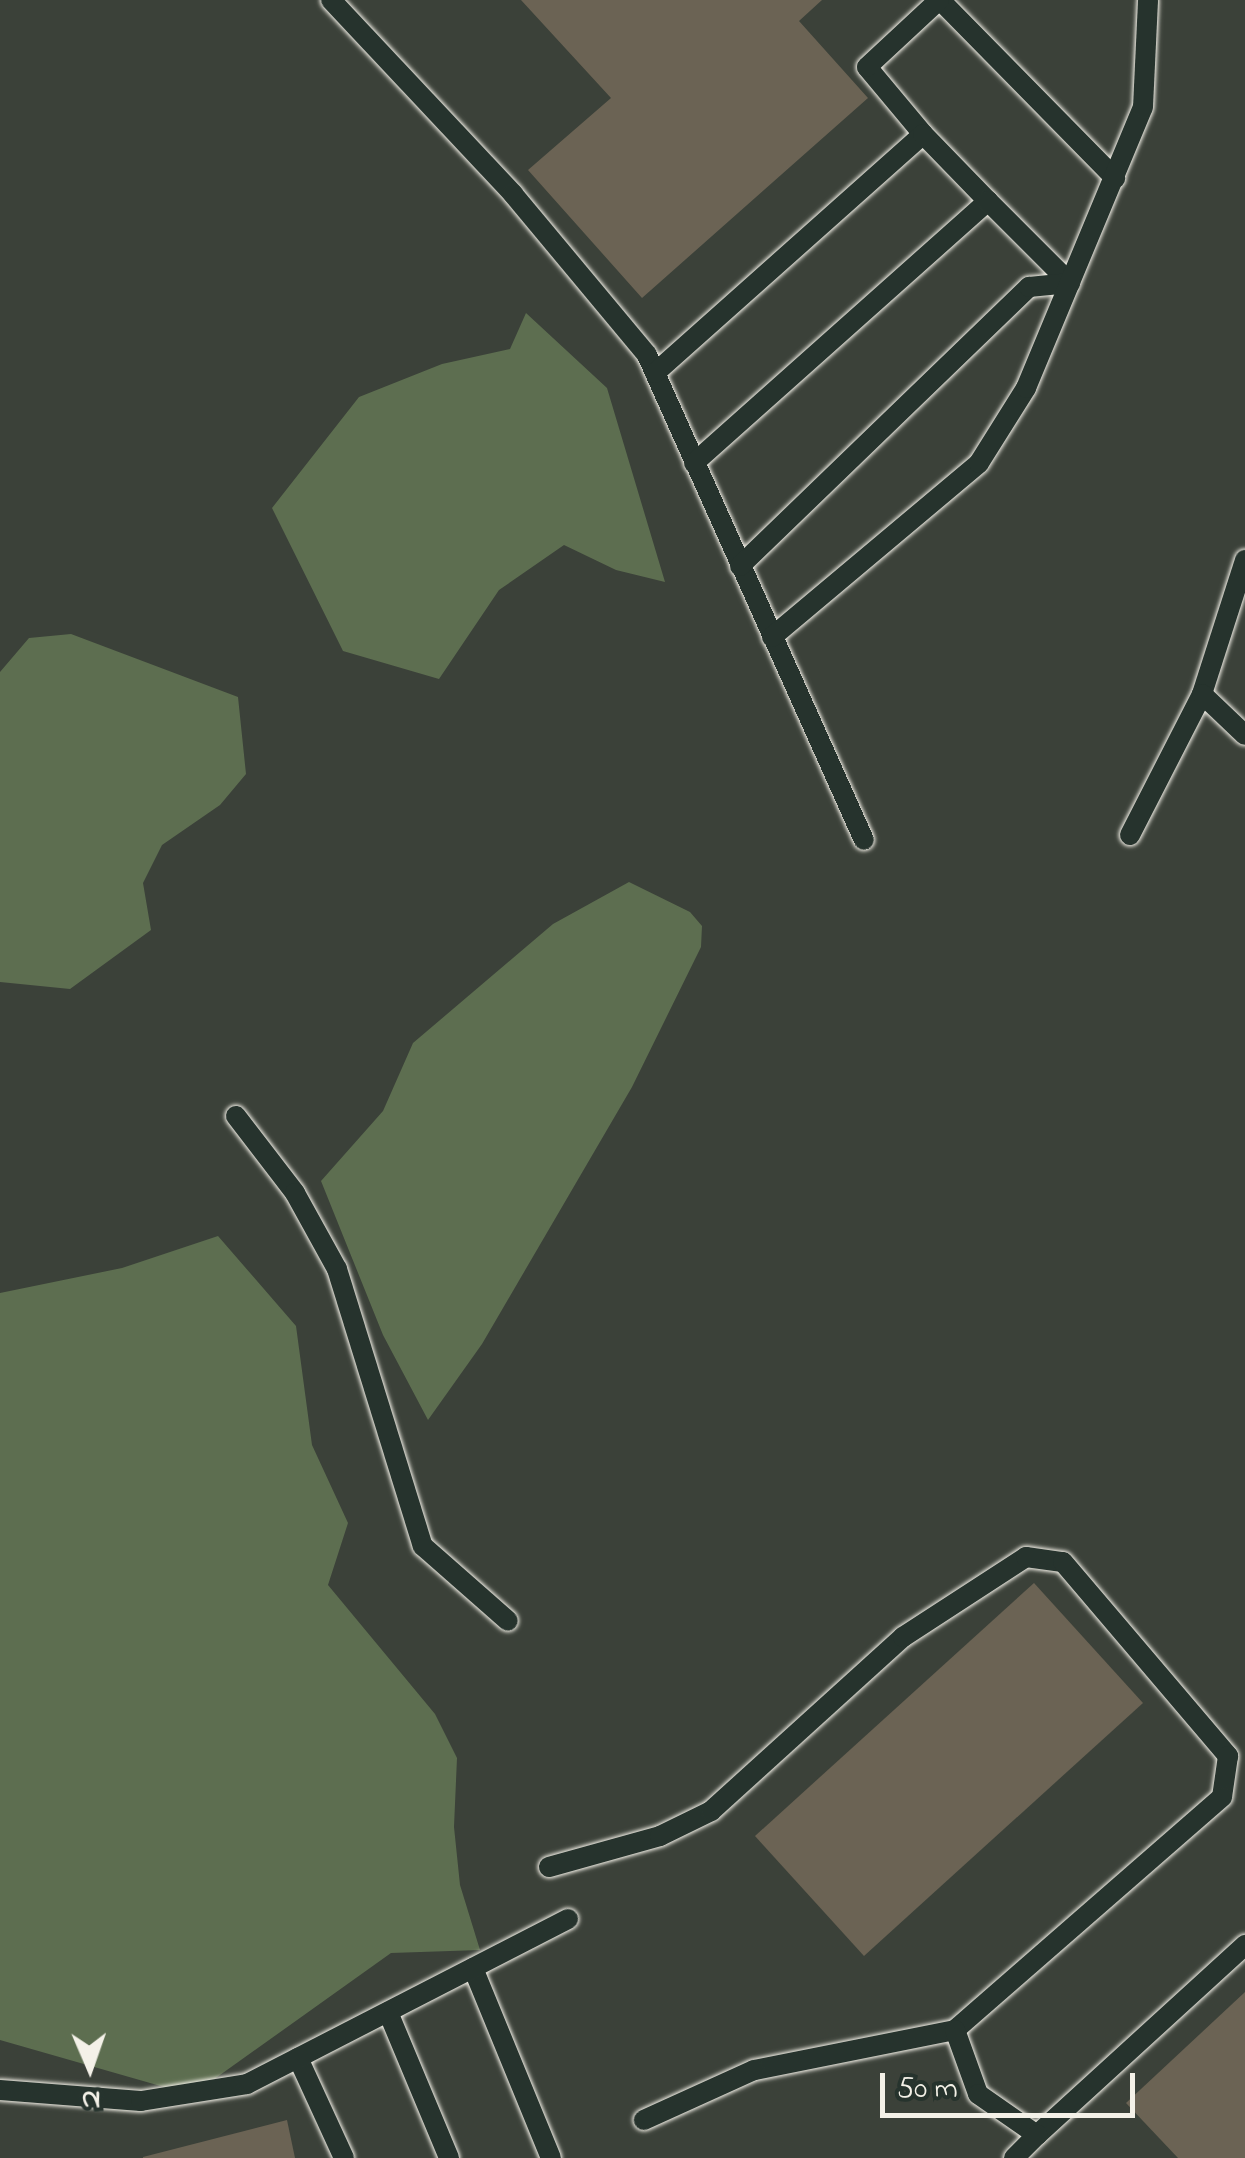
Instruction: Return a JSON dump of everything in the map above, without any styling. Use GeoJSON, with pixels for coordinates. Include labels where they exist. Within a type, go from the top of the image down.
{"type":"FeatureCollection","features":[{"type":"Feature","properties":{"kind":"lane"},"geometry":{"type":"LineString","coordinates":[[331,0],[513,194],[647,355],[864,840]]}},
{"type":"Feature","properties":{"kind":"lane"},"geometry":{"type":"LineString","coordinates":[[1070,283],[923,134],[866,67],[939,0],[1115,178]]}},
{"type":"Feature","properties":{"kind":"lane"},"geometry":{"type":"LineString","coordinates":[[772,637],[979,463],[1026,388],[1142,107],[1148,0]]}},
{"type":"Feature","properties":{"kind":"lane"},"geometry":{"type":"LineString","coordinates":[[655,373],[923,134]]}},
{"type":"Feature","properties":{"kind":"lane"},"geometry":{"type":"LineString","coordinates":[[694,463],[988,202]]}},
{"type":"Feature","properties":{"kind":"lane"},"geometry":{"type":"LineString","coordinates":[[740,566],[1030,287],[1070,283]]}},
{"type":"Feature","properties":{"kind":"lane"},"geometry":{"type":"LineString","coordinates":[[1130,835],[1202,694],[1245,560]]}},
{"type":"Feature","properties":{"kind":"lane"},"geometry":{"type":"LineString","coordinates":[[1202,694],[1245,735]]}},
{"type":"Feature","properties":{"kind":"lane"},"geometry":{"type":"LineString","coordinates":[[236,1116],[295,1193],[337,1269],[423,1546],[508,1621]]}},
{"type":"Feature","properties":{"kind":"lane"},"geometry":{"type":"LineString","coordinates":[[549,1868],[660,1836],[710,1811],[903,1637],[1026,1557],[1064,1562],[1228,1756],[1222,1797],[955,2030],[754,2070],[644,2120]]}},
{"type":"Feature","properties":{"kind":"lane"},"geometry":{"type":"LineString","coordinates":[[0,2090],[84,2101],[186,2098],[246,2084],[568,1919]]}},
{"type":"Feature","properties":{"kind":"lane"},"geometry":{"type":"LineString","coordinates":[[1014,2158],[1245,1945]]}},
{"type":"Feature","properties":{"kind":"lane"},"geometry":{"type":"LineString","coordinates":[[473,1968],[551,2158]]}},
{"type":"Feature","properties":{"kind":"lane"},"geometry":{"type":"LineString","coordinates":[[388,2012],[449,2158]]}},
{"type":"Feature","properties":{"kind":"lane"},"geometry":{"type":"LineString","coordinates":[[955,2030],[978,2094],[1037,2135]]}},
{"type":"Feature","properties":{"kind":"lane"},"geometry":{"type":"LineString","coordinates":[[298,2058],[344,2158]]}},
{"type":"Feature","properties":{"kind":"green space"},"geometry":{"type":"Polygon","coordinates":[[[526,313],[607,388],[665,582],[616,570],[564,545],[499,590],[439,679],[343,651],[272,508],[359,397],[442,364],[510,349],[526,313]]]}},
{"type":"Feature","properties":{"kind":"green space"},"geometry":{"type":"Polygon","coordinates":[[[71,634],[238,697],[246,774],[220,805],[162,845],[143,883],[151,930],[70,989],[0,982],[0,672],[29,638],[71,634]]]}},
{"type":"Feature","properties":{"kind":"green space"},"geometry":{"type":"Polygon","coordinates":[[[629,882],[690,912],[702,926],[701,947],[632,1087],[482,1344],[428,1420],[383,1335],[321,1181],[383,1111],[413,1043],[553,924],[629,882]]]}},
{"type":"Feature","properties":{"kind":"green space"},"geometry":{"type":"Polygon","coordinates":[[[218,1236],[296,1326],[312,1445],[348,1523],[328,1585],[435,1714],[457,1758],[454,1827],[460,1885],[480,1950],[391,1953],[192,2095],[0,2040],[0,1293],[122,1268],[218,1236]]]}},
{"type":"Feature","properties":{"kind":"building"},"geometry":{"type":"Polygon","coordinates":[[[521,0],[822,0],[799,21],[868,98],[642,298],[528,170],[611,98],[521,0]]]}},
{"type":"Feature","properties":{"kind":"building"},"geometry":{"type":"Polygon","coordinates":[[[1034,1583],[1143,1703],[864,1956],[755,1836],[1034,1583]]]}},
{"type":"Feature","properties":{"kind":"building"},"geometry":{"type":"Polygon","coordinates":[[[1245,1992],[1245,2158],[1178,2158],[1126,2103],[1245,1992]]]}},
{"type":"Feature","properties":{"kind":"building"},"geometry":{"type":"Polygon","coordinates":[[[287,2120],[295,2158],[143,2158],[143,2157],[287,2120]]]}}]}
